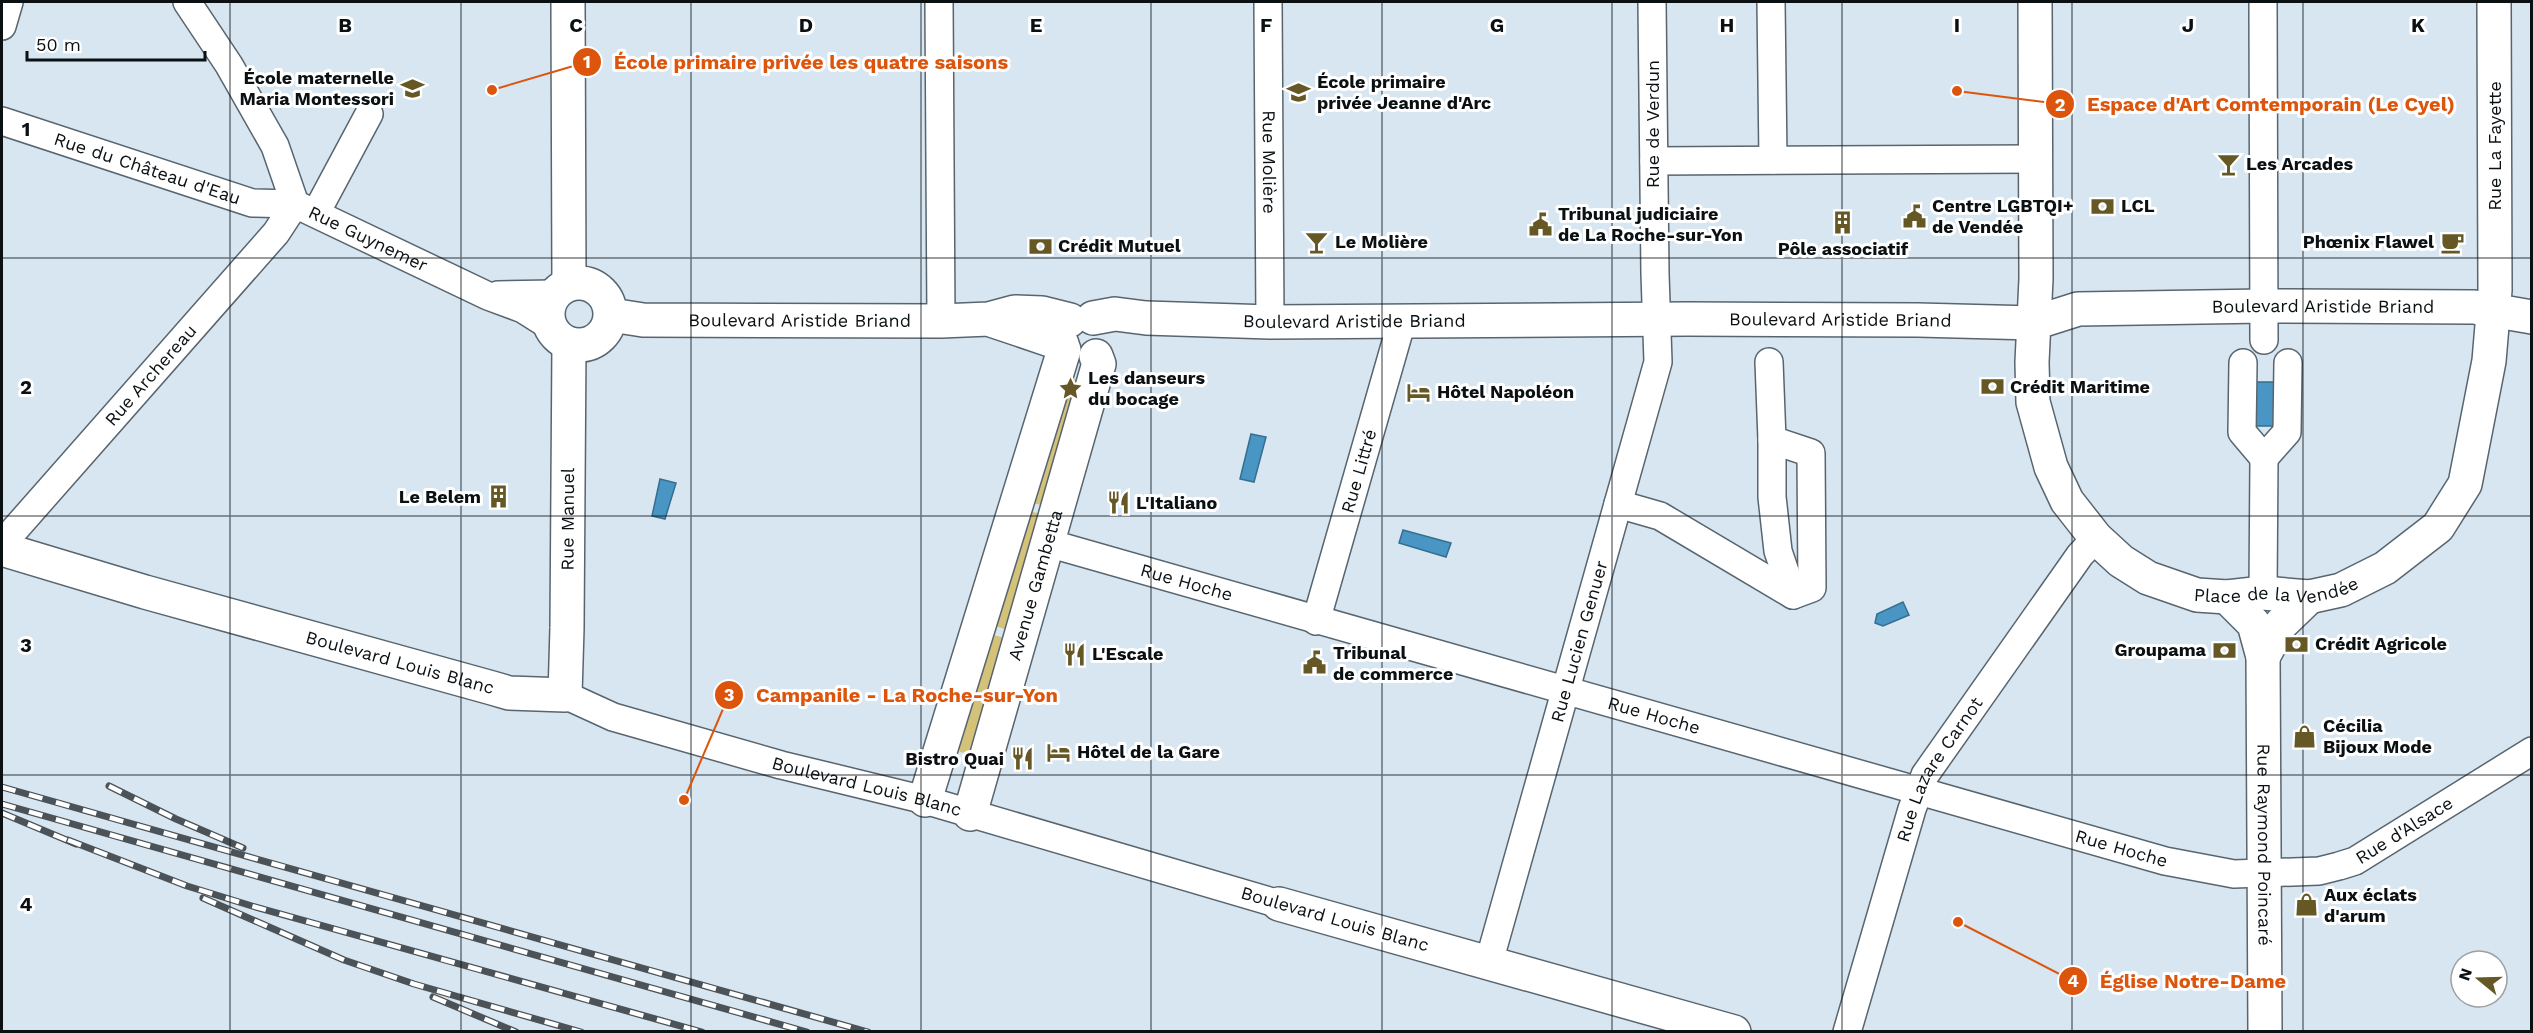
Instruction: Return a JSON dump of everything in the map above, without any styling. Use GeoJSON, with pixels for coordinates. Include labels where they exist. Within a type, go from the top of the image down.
{"type":"FeatureCollection","features":[{"type":"Feature","properties":{"kind":"main road"},"geometry":{"type":"LineString","coordinates":[[562,289],[584,283],[600,290],[610,306],[611,315],[605,332],[599,338],[584,345],[560,335],[548,309],[562,289],[568,2]]}},
{"type":"Feature","properties":{"kind":"main road","name":"Place de la Vendée"},"geometry":{"type":"LineString","coordinates":[[2035,2],[2033,402],[2051,467],[2067,501],[2096,538],[2121,561],[2148,578],[2197,595],[2227,597],[2263,593],[2309,597],[2341,590],[2385,568],[2438,527],[2465,484],[2487,374],[2494,299]]}},
{"type":"Feature","properties":{"kind":"main road","name":"Rue La Fayette"},"geometry":{"type":"LineString","coordinates":[[2494,2],[2494,299]]}},
{"type":"Feature","properties":{"kind":"main road","name":"Boulevard Aristide Briand"},"geometry":{"type":"LineString","coordinates":[[611,315],[643,320],[941,321],[989,319],[1082,339],[1115,314],[1146,318],[1270,322],[1656,319],[2034,323],[2078,309],[2264,306],[2474,307],[2494,299],[2532,317]]}},
{"type":"Feature","properties":{"kind":"main road"},"geometry":{"type":"LineString","coordinates":[[2465,484],[2499,419],[2506,361],[2512,341],[2532,317]]}},
{"type":"Feature","properties":{"kind":"main road","name":"Rue Manuel"},"geometry":{"type":"LineString","coordinates":[[560,335],[567,628],[565,695]]}},
{"type":"Feature","properties":{"kind":"main road"},"geometry":{"type":"LineString","coordinates":[[925,800],[1082,339]]}},
{"type":"Feature","properties":{"kind":"main road","name":"Avenue Gambetta"},"geometry":{"type":"LineString","coordinates":[[970,814],[1099,364],[1082,339]]}},
{"type":"Feature","properties":{"kind":"main road","name":"Boulevard Louis Blanc"},"geometry":{"type":"LineString","coordinates":[[2,549],[145,592],[509,693],[565,695]]}},
{"type":"Feature","properties":{"kind":"main road","name":"Rue Raymond Poincaré"},"geometry":{"type":"LineString","coordinates":[[2227,597],[2254,624],[2263,657],[2265,1032]]}},
{"type":"Feature","properties":{"kind":"main road","name":"Rue Raymond Poincaré"},"geometry":{"type":"LineString","coordinates":[[2263,657],[2281,624],[2309,597]]}},
{"type":"Feature","properties":{"kind":"main road","name":"Boulevard Louis Blanc"},"geometry":{"type":"LineString","coordinates":[[1279,904],[1734,1032]]}},
{"type":"Feature","properties":{"kind":"street"},"geometry":{"type":"LineString","coordinates":[[2,26],[9,2]]}},
{"type":"Feature","properties":{"kind":"street","name":"Rue Guynemer"},"geometry":{"type":"LineString","coordinates":[[188,2],[229,65],[275,146],[305,209],[488,296],[523,309],[560,335]]}},
{"type":"Feature","properties":{"kind":"street"},"geometry":{"type":"LineString","coordinates":[[939,2],[941,321]]}},
{"type":"Feature","properties":{"kind":"street","name":"Rue Molière"},"geometry":{"type":"LineString","coordinates":[[1268,2],[1270,322]]}},
{"type":"Feature","properties":{"kind":"street","name":"Rue de Verdun"},"geometry":{"type":"LineString","coordinates":[[1652,2],[1656,319]]}},
{"type":"Feature","properties":{"kind":"street"},"geometry":{"type":"LineString","coordinates":[[1771,2],[1773,160]]}},
{"type":"Feature","properties":{"kind":"street"},"geometry":{"type":"LineString","coordinates":[[2264,2],[2264,340]]}},
{"type":"Feature","properties":{"kind":"street","name":"Rue Archereau"},"geometry":{"type":"LineString","coordinates":[[2,544],[276,233],[305,209],[369,114]]}},
{"type":"Feature","properties":{"kind":"street","name":"Rue du Château d'Eau"},"geometry":{"type":"LineString","coordinates":[[2,121],[252,203],[305,209]]}},
{"type":"Feature","properties":{"kind":"street"},"geometry":{"type":"LineString","coordinates":[[1654,161],[2036,159]]}},
{"type":"Feature","properties":{"kind":"street"},"geometry":{"type":"LineString","coordinates":[[488,296],[562,289]]}},
{"type":"Feature","properties":{"kind":"street","name":"Rue Lucien Genuer"},"geometry":{"type":"LineString","coordinates":[[1489,962],[1658,362],[1656,319]]}},
{"type":"Feature","properties":{"kind":"street","name":"Rue Littré"},"geometry":{"type":"LineString","coordinates":[[1316,621],[1402,321]]}},
{"type":"Feature","properties":{"kind":"street"},"geometry":{"type":"LineString","coordinates":[[1769,362],[1772,497],[1778,551],[1793,595]]}},
{"type":"Feature","properties":{"kind":"street"},"geometry":{"type":"LineString","coordinates":[[2243,363],[2242,432],[2264,458],[2263,593]]}},
{"type":"Feature","properties":{"kind":"street"},"geometry":{"type":"LineString","coordinates":[[2264,458],[2287,432],[2288,363]]}},
{"type":"Feature","properties":{"kind":"street"},"geometry":{"type":"LineString","coordinates":[[1772,440],[1811,453],[1812,588],[1793,595]]}},
{"type":"Feature","properties":{"kind":"street"},"geometry":{"type":"LineString","coordinates":[[1618,504],[1660,516],[1793,595]]}},
{"type":"Feature","properties":{"kind":"street","name":"Rue Lazare Carnot"},"geometry":{"type":"LineString","coordinates":[[1847,1032],[1918,791],[1925,775],[2080,555],[2096,538]]}},
{"type":"Feature","properties":{"kind":"street","name":"Rue Hoche"},"geometry":{"type":"LineString","coordinates":[[1048,543],[2165,861],[2234,874],[2264,874]]}},
{"type":"Feature","properties":{"kind":"street","name":"Boulevard Louis Blanc"},"geometry":{"type":"LineString","coordinates":[[565,695],[613,717],[781,765],[925,800],[1279,904]]}},
{"type":"Feature","properties":{"kind":"street","name":"Rue d'Alsace"},"geometry":{"type":"LineString","coordinates":[[2264,874],[2319,871],[2355,861],[2532,751]]}},
{"type":"Feature","properties":{"kind":"shaded area"},"geometry":{"type":"Polygon","coordinates":[[[1072,378],[1080,381],[1050,507],[1028,502],[1072,378]]]}},
{"type":"Feature","properties":{"kind":"shaded area"},"geometry":{"type":"Polygon","coordinates":[[[1025,510],[1048,516],[1014,632],[992,625],[1025,510]]]}},
{"type":"Feature","properties":{"kind":"shaded area"},"geometry":{"type":"Polygon","coordinates":[[[990,634],[1012,640],[975,755],[960,752],[958,744],[990,634]]]}},
{"type":"Feature","properties":{"kind":"water"},"geometry":{"type":"Polygon","coordinates":[[[2252,382],[2279,382],[2278,426],[2252,426],[2252,382]]]}},
{"type":"Feature","properties":{"kind":"water"},"geometry":{"type":"Polygon","coordinates":[[[1251,434],[1266,437],[1254,482],[1240,479],[1251,434]]]}},
{"type":"Feature","properties":{"kind":"water"},"geometry":{"type":"Polygon","coordinates":[[[660,479],[676,483],[665,519],[652,516],[660,479]]]}},
{"type":"Feature","properties":{"kind":"water"},"geometry":{"type":"Polygon","coordinates":[[[1403,530],[1451,543],[1446,557],[1399,543],[1403,530]]]}},
{"type":"Feature","properties":{"kind":"water"},"geometry":{"type":"Polygon","coordinates":[[[1903,602],[1909,615],[1883,626],[1875,623],[1877,614],[1903,602]]]}},
{"type":"Feature","properties":{"kind":"railway"},"geometry":{"type":"LineString","coordinates":[[109,786],[176,819],[243,848]]}},
{"type":"Feature","properties":{"kind":"railway"},"geometry":{"type":"LineString","coordinates":[[2,787],[868,1032]]}},
{"type":"Feature","properties":{"kind":"railway"},"geometry":{"type":"LineString","coordinates":[[2,804],[807,1032]]}},
{"type":"Feature","properties":{"kind":"railway"},"geometry":{"type":"LineString","coordinates":[[2,813],[76,844]]}},
{"type":"Feature","properties":{"kind":"railway"},"geometry":{"type":"LineString","coordinates":[[68,840],[187,886],[252,906],[702,1032]]}},
{"type":"Feature","properties":{"kind":"railway"},"geometry":{"type":"LineString","coordinates":[[203,898],[344,960],[414,984],[581,1032]]}},
{"type":"Feature","properties":{"kind":"railway"},"geometry":{"type":"LineString","coordinates":[[433,997],[516,1032]]}},
{"type":"Feature","properties":{"kind":"place","name":"École maternelle Maria Montessori"},"geometry":{"type":"Point","coordinates":[412,88]}},
{"type":"Feature","properties":{"kind":"place","name":"École primaire privée les quatre saisons"},"geometry":{"type":"Point","coordinates":[492,90]}},
{"type":"Feature","properties":{"kind":"place","name":"Espace d'Art Comtemporain (Le Cyel)"},"geometry":{"type":"Point","coordinates":[1957,91]}},
{"type":"Feature","properties":{"kind":"place","name":"École primaire privée Jeanne d'Arc"},"geometry":{"type":"Point","coordinates":[1299,92]}},
{"type":"Feature","properties":{"kind":"place","name":"Les Arcades"},"geometry":{"type":"Point","coordinates":[2228,164]}},
{"type":"Feature","properties":{"kind":"place","name":"LCL"},"geometry":{"type":"Point","coordinates":[2103,206]}},
{"type":"Feature","properties":{"kind":"place","name":"Centre LGBTQI+ de Vendée"},"geometry":{"type":"Point","coordinates":[1914,216]}},
{"type":"Feature","properties":{"kind":"place","name":"Pôle associatif"},"geometry":{"type":"Point","coordinates":[1843,223]}},
{"type":"Feature","properties":{"kind":"place","name":"Tribunal judiciaire de La Roche-sur-Yon"},"geometry":{"type":"Point","coordinates":[1540,224]}},
{"type":"Feature","properties":{"kind":"place","name":"Le Molière"},"geometry":{"type":"Point","coordinates":[1317,242]}},
{"type":"Feature","properties":{"kind":"place","name":"Phœnix Flawel"},"geometry":{"type":"Point","coordinates":[2452,242]}},
{"type":"Feature","properties":{"kind":"place","name":"Crédit Mutuel"},"geometry":{"type":"Point","coordinates":[1040,246]}},
{"type":"Feature","properties":{"kind":"place","name":"Crédit Maritime"},"geometry":{"type":"Point","coordinates":[1992,387]}},
{"type":"Feature","properties":{"kind":"place","name":"Les danseurs du bocage"},"geometry":{"type":"Point","coordinates":[1070,388]}},
{"type":"Feature","properties":{"kind":"place","name":"Hôtel Napoléon"},"geometry":{"type":"Point","coordinates":[1419,392]}},
{"type":"Feature","properties":{"kind":"place","name":"Le Belem"},"geometry":{"type":"Point","coordinates":[499,497]}},
{"type":"Feature","properties":{"kind":"place","name":"L'Italiano"},"geometry":{"type":"Point","coordinates":[1118,503]}},
{"type":"Feature","properties":{"kind":"place","name":"Crédit Agricole"},"geometry":{"type":"Point","coordinates":[2297,644]}},
{"type":"Feature","properties":{"kind":"place","name":"Groupama"},"geometry":{"type":"Point","coordinates":[2224,650]}},
{"type":"Feature","properties":{"kind":"place","name":"L'Escale"},"geometry":{"type":"Point","coordinates":[1074,654]}},
{"type":"Feature","properties":{"kind":"place","name":"Tribunal de commerce"},"geometry":{"type":"Point","coordinates":[1315,663]}},
{"type":"Feature","properties":{"kind":"place","name":"Cécilia Bijoux Mode"},"geometry":{"type":"Point","coordinates":[2305,736]}},
{"type":"Feature","properties":{"kind":"place","name":"Hôtel de la Gare"},"geometry":{"type":"Point","coordinates":[1059,752]}},
{"type":"Feature","properties":{"kind":"place","name":"Bistro Quai"},"geometry":{"type":"Point","coordinates":[1022,759]}},
{"type":"Feature","properties":{"kind":"place","name":"Campanile - La Roche-sur-Yon"},"geometry":{"type":"Point","coordinates":[684,800]}},
{"type":"Feature","properties":{"kind":"place","name":"Aux éclats d'arum"},"geometry":{"type":"Point","coordinates":[2306,905]}},
{"type":"Feature","properties":{"kind":"place","name":"Église Notre-Dame"},"geometry":{"type":"Point","coordinates":[1958,922]}}]}
